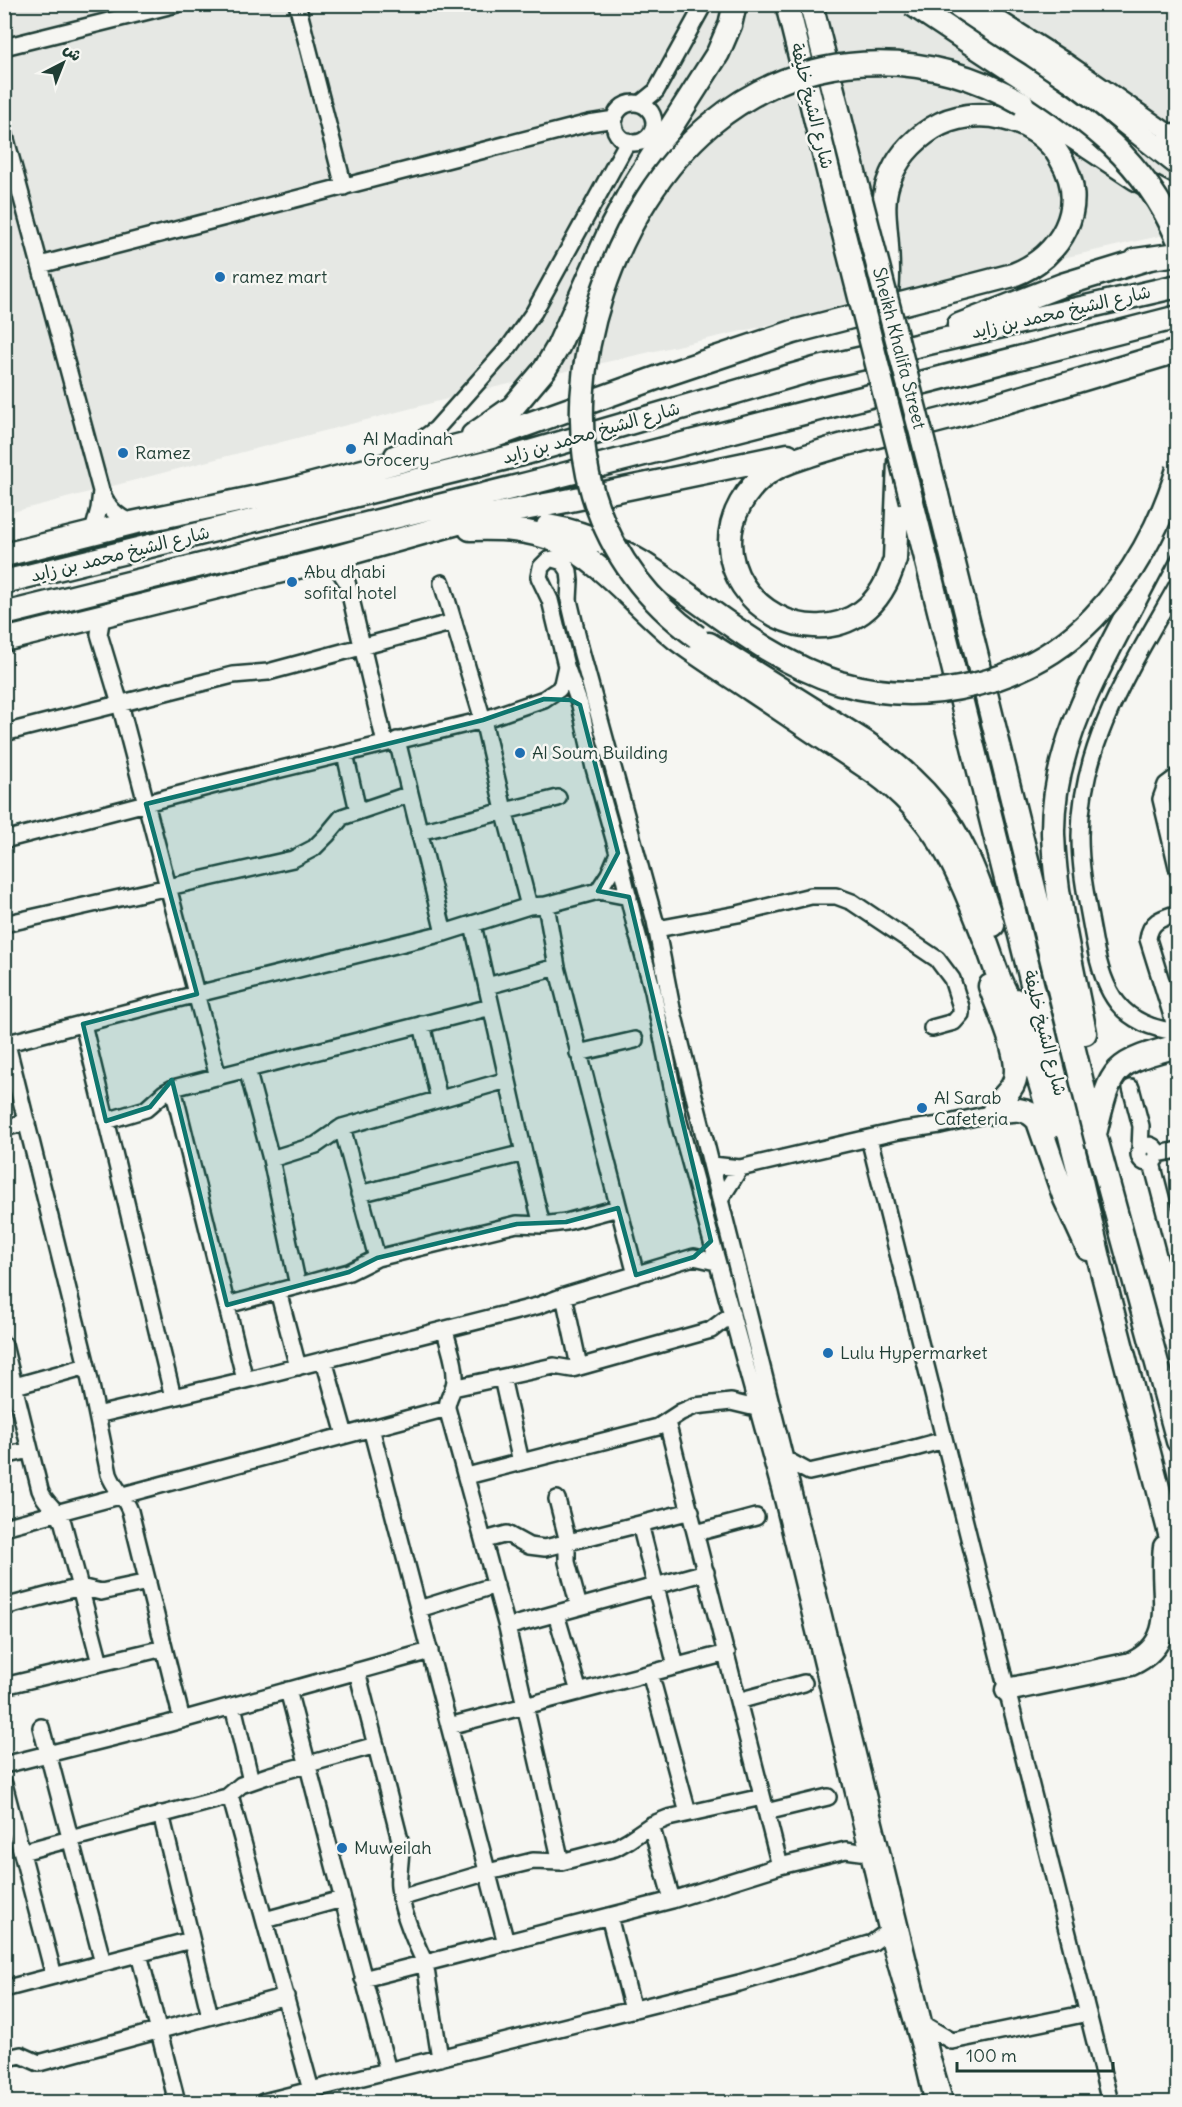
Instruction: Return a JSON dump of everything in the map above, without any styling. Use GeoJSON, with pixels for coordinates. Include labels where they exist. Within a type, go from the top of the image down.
{"type":"FeatureCollection","features":[{"type":"Feature","properties":{"kind":"highway"},"geometry":{"type":"LineString","coordinates":[[450,448],[494,422],[513,407],[545,369],[558,347],[612,226],[634,185],[718,52],[730,25],[735,4]]}},
{"type":"Feature","properties":{"kind":"highway","name":"شارع الشيخ خليفة"},"geometry":{"type":"LineString","coordinates":[[788,4],[837,207]]}},
{"type":"Feature","properties":{"kind":"highway","name":"شارع الشيخ خليفة"},"geometry":{"type":"LineString","coordinates":[[811,4],[861,200]]}},
{"type":"Feature","properties":{"kind":"highway"},"geometry":{"type":"LineString","coordinates":[[912,4],[1078,114],[1107,138],[1144,180],[1165,212],[1178,239]]}},
{"type":"Feature","properties":{"kind":"highway"},"geometry":{"type":"LineString","coordinates":[[950,4],[1075,83],[1178,164]]}},
{"type":"Feature","properties":{"kind":"highway"},"geometry":{"type":"LineString","coordinates":[[1079,1172],[1067,1158],[1058,1141],[976,872],[955,831],[924,790],[886,756],[697,637],[666,612],[645,590],[627,567],[607,532],[593,494],[585,458],[583,397],[593,328],[612,266],[642,207],[674,163],[710,125],[744,101],[801,75],[862,63],[915,65],[966,76],[1022,103],[1135,178],[1178,201]]}},
{"type":"Feature","properties":{"kind":"highway"},"geometry":{"type":"LineString","coordinates":[[4,555],[93,532],[291,490],[450,448],[518,429],[662,376],[793,332],[1028,269],[1042,261],[1062,236],[1069,221],[1072,205],[1068,172],[1061,158],[1048,142],[1033,130],[1005,119],[976,115],[957,118],[921,135],[896,165],[888,184],[884,203],[888,262],[886,299]]}},
{"type":"Feature","properties":{"kind":"highway","name":"Sheikh Khalifa Street"},"geometry":{"type":"LineString","coordinates":[[861,200],[937,495]]}},
{"type":"Feature","properties":{"kind":"highway","name":"Sheikh Khalifa Street"},"geometry":{"type":"LineString","coordinates":[[837,207],[899,449],[905,503]]}},
{"type":"Feature","properties":{"kind":"highway"},"geometry":{"type":"LineString","coordinates":[[933,296],[1089,267],[1178,254]]}},
{"type":"Feature","properties":{"kind":"highway"},"geometry":{"type":"LineString","coordinates":[[915,345],[1019,300],[1150,258]]}},
{"type":"Feature","properties":{"kind":"highway","name":"شارع الشيخ محمد بن زايد"},"geometry":{"type":"LineString","coordinates":[[4,582],[519,455],[815,369],[1178,286]]}},
{"type":"Feature","properties":{"kind":"highway","name":"شارع الشيخ محمد بن زايد"},"geometry":{"type":"LineString","coordinates":[[4,614],[515,487],[1178,317]]}},
{"type":"Feature","properties":{"kind":"highway"},"geometry":{"type":"LineString","coordinates":[[4,640],[326,560],[485,516],[834,447],[952,417],[1178,351]]}},
{"type":"Feature","properties":{"kind":"highway"},"geometry":{"type":"LineString","coordinates":[[834,447],[783,465],[768,473],[755,484],[737,512],[732,528],[732,557],[742,584],[761,607],[788,622],[818,627],[848,620],[862,612],[879,595],[891,574],[905,503]]}},
{"type":"Feature","properties":{"kind":"highway"},"geometry":{"type":"LineString","coordinates":[[430,532],[502,523],[528,523],[555,528],[607,544],[632,555],[772,653],[822,676],[857,687],[891,693],[926,693],[960,688],[1029,664],[1062,645],[1092,620],[1111,598],[1138,558],[1163,508],[1178,469]]}},
{"type":"Feature","properties":{"kind":"highway","name":"شارع الشيخ خليفة"},"geometry":{"type":"LineString","coordinates":[[937,495],[1095,1135],[1178,1441]]}},
{"type":"Feature","properties":{"kind":"highway","name":"شارع الشيخ خليفة"},"geometry":{"type":"LineString","coordinates":[[905,503],[1079,1172],[1102,1271],[1178,1565]]}},
{"type":"Feature","properties":{"kind":"highway"},"geometry":{"type":"LineString","coordinates":[[1087,1099],[1090,1063],[1055,869],[1053,832],[1058,778],[1082,702],[1178,519]]}},
{"type":"Feature","properties":{"kind":"highway"},"geometry":{"type":"LineString","coordinates":[[430,532],[500,529],[530,532],[559,542],[585,558],[692,650],[897,790],[918,810],[935,832],[958,873],[1007,996],[1019,1013]]}},
{"type":"Feature","properties":{"kind":"highway"},"geometry":{"type":"LineString","coordinates":[[837,748],[853,766],[891,797],[912,818],[931,843],[951,879],[1015,1056],[1017,1070],[1014,1083],[994,1108],[993,1113],[1012,1109],[1024,1110],[1030,1112],[1038,1121],[1071,1213],[1102,1271]]}},
{"type":"Feature","properties":{"kind":"highway"},"geometry":{"type":"LineString","coordinates":[[1095,1135],[1105,1092],[1120,1068],[1137,1057],[1178,1046]]}},
{"type":"Feature","properties":{"kind":"highway"},"geometry":{"type":"LineString","coordinates":[[1007,1690],[1131,1664],[1159,1648],[1170,1627],[1172,1616],[1164,1559],[1170,1535]]}},
{"type":"Feature","properties":{"kind":"street"},"geometry":{"type":"LineString","coordinates":[[4,47],[145,8],[177,4]]}},
{"type":"Feature","properties":{"kind":"street"},"geometry":{"type":"LineString","coordinates":[[297,4],[345,187]]}},
{"type":"Feature","properties":{"kind":"street"},"geometry":{"type":"LineString","coordinates":[[640,104],[656,91],[704,4]]}},
{"type":"Feature","properties":{"kind":"street"},"geometry":{"type":"LineString","coordinates":[[976,4],[990,9],[1091,77],[1175,139]]}},
{"type":"Feature","properties":{"kind":"street"},"geometry":{"type":"LineString","coordinates":[[632,103],[640,104],[648,108],[652,116],[653,129],[649,136],[641,141],[628,141],[618,133],[615,119],[618,111],[624,106],[632,103]]}},
{"type":"Feature","properties":{"kind":"street"},"geometry":{"type":"LineString","coordinates":[[40,265],[589,123],[615,119]]}},
{"type":"Feature","properties":{"kind":"street"},"geometry":{"type":"LineString","coordinates":[[4,132],[101,491],[111,510],[132,524]]}},
{"type":"Feature","properties":{"kind":"street"},"geometry":{"type":"LineString","coordinates":[[159,518],[189,504],[395,453],[414,445],[436,429],[509,347],[534,312],[628,141]]}},
{"type":"Feature","properties":{"kind":"street"},"geometry":{"type":"LineString","coordinates":[[93,532],[101,491]]}},
{"type":"Feature","properties":{"kind":"street"},"geometry":{"type":"LineString","coordinates":[[933,2103],[920,2027],[785,1459],[665,974],[657,930],[580,647],[569,600],[569,571],[563,562],[553,559],[544,563],[539,577],[550,600],[580,705],[594,768],[653,991],[679,1122],[783,1502],[889,1940],[920,2027],[933,2061],[945,2103]]}},
{"type":"Feature","properties":{"kind":"street"},"geometry":{"type":"LineString","coordinates":[[326,560],[337,567],[344,577],[362,648],[391,742],[410,794],[444,933]]}},
{"type":"Feature","properties":{"kind":"street"},"geometry":{"type":"LineString","coordinates":[[442,583],[483,720],[530,906]]}},
{"type":"Feature","properties":{"kind":"street"},"geometry":{"type":"LineString","coordinates":[[1178,584],[1120,689],[1104,724],[1087,778],[1080,834],[1082,872],[1097,958],[1104,983],[1118,1005],[1128,1014],[1151,1027],[1177,1032],[1148,939],[1155,922],[1178,913]]}},
{"type":"Feature","properties":{"kind":"street"},"geometry":{"type":"LineString","coordinates":[[102,616],[99,634],[120,704],[218,1077]]}},
{"type":"Feature","properties":{"kind":"street"},"geometry":{"type":"LineString","coordinates":[[4,733],[232,675],[268,672],[454,622]]}},
{"type":"Feature","properties":{"kind":"street"},"geometry":{"type":"LineString","coordinates":[[4,840],[483,720],[544,699],[559,689],[567,666]]}},
{"type":"Feature","properties":{"kind":"street"},"geometry":{"type":"LineString","coordinates":[[544,699],[566,699],[580,705]]}},
{"type":"Feature","properties":{"kind":"street"},"geometry":{"type":"LineString","coordinates":[[345,754],[358,811]]}},
{"type":"Feature","properties":{"kind":"street"},"geometry":{"type":"LineString","coordinates":[[1178,776],[1167,785],[1161,799],[1178,871]]}},
{"type":"Feature","properties":{"kind":"street"},"geometry":{"type":"LineString","coordinates":[[4,924],[299,858],[327,836],[339,819],[410,794]]}},
{"type":"Feature","properties":{"kind":"street"},"geometry":{"type":"LineString","coordinates":[[419,832],[558,798]]}},
{"type":"Feature","properties":{"kind":"street"},"geometry":{"type":"LineString","coordinates":[[598,891],[609,874],[618,853]]}},
{"type":"Feature","properties":{"kind":"street"},"geometry":{"type":"LineString","coordinates":[[618,853],[629,862],[656,961],[665,974]]}},
{"type":"Feature","properties":{"kind":"street"},"geometry":{"type":"LineString","coordinates":[[182,1720],[130,1511],[109,1474],[87,1366],[6,1044],[444,933],[530,906],[546,905],[598,891],[629,897]]}},
{"type":"Feature","properties":{"kind":"street"},"geometry":{"type":"LineString","coordinates":[[657,930],[819,895],[844,898],[930,954],[948,971],[955,986],[961,1014],[954,1022],[932,1028]]}},
{"type":"Feature","properties":{"kind":"street"},"geometry":{"type":"LineString","coordinates":[[546,905],[557,967],[636,1275]]}},
{"type":"Feature","properties":{"kind":"street"},"geometry":{"type":"LineString","coordinates":[[473,925],[542,1225]]}},
{"type":"Feature","properties":{"kind":"street"},"geometry":{"type":"LineString","coordinates":[[487,986],[557,967]]}},
{"type":"Feature","properties":{"kind":"street"},"geometry":{"type":"LineString","coordinates":[[106,1121],[146,1109],[164,1093],[174,1088],[491,1007]]}},
{"type":"Feature","properties":{"kind":"street"},"geometry":{"type":"LineString","coordinates":[[83,1024],[173,1397]]}},
{"type":"Feature","properties":{"kind":"street"},"geometry":{"type":"LineString","coordinates":[[422,1024],[440,1099]]}},
{"type":"Feature","properties":{"kind":"street"},"geometry":{"type":"LineString","coordinates":[[578,1053],[635,1040]]}},
{"type":"Feature","properties":{"kind":"street"},"geometry":{"type":"LineString","coordinates":[[247,1069],[271,1159],[298,1286]]}},
{"type":"Feature","properties":{"kind":"street"},"geometry":{"type":"LineString","coordinates":[[271,1159],[316,1145],[342,1127],[507,1080]]}},
{"type":"Feature","properties":{"kind":"street"},"geometry":{"type":"LineString","coordinates":[[174,1088],[245,1380]]}},
{"type":"Feature","properties":{"kind":"street"},"geometry":{"type":"LineString","coordinates":[[1131,1088],[1151,1153],[1178,1263]]}},
{"type":"Feature","properties":{"kind":"street"},"geometry":{"type":"LineString","coordinates":[[712,1165],[740,1168],[899,1131],[940,1125],[993,1113]]}},
{"type":"Feature","properties":{"kind":"street"},"geometry":{"type":"LineString","coordinates":[[4,1128],[27,1122]]}},
{"type":"Feature","properties":{"kind":"street"},"geometry":{"type":"LineString","coordinates":[[342,1127],[377,1258]]}},
{"type":"Feature","properties":{"kind":"street"},"geometry":{"type":"LineString","coordinates":[[869,1138],[1110,2103]]}},
{"type":"Feature","properties":{"kind":"street"},"geometry":{"type":"LineString","coordinates":[[1151,1153],[1178,1150]]}},
{"type":"Feature","properties":{"kind":"street"},"geometry":{"type":"LineString","coordinates":[[359,1194],[524,1154]]}},
{"type":"Feature","properties":{"kind":"street"},"geometry":{"type":"LineString","coordinates":[[720,1200],[740,1168]]}},
{"type":"Feature","properties":{"kind":"street"},"geometry":{"type":"LineString","coordinates":[[227,1305],[349,1272],[377,1258],[517,1224],[542,1225],[566,1222],[618,1208]]}},
{"type":"Feature","properties":{"kind":"street"},"geometry":{"type":"LineString","coordinates":[[97,1415],[537,1306],[694,1257],[711,1241]]}},
{"type":"Feature","properties":{"kind":"street"},"geometry":{"type":"LineString","coordinates":[[694,1257],[716,1262]]}},
{"type":"Feature","properties":{"kind":"street"},"geometry":{"type":"LineString","coordinates":[[278,1292],[298,1367]]}},
{"type":"Feature","properties":{"kind":"street"},"geometry":{"type":"LineString","coordinates":[[564,1296],[579,1366]]}},
{"type":"Feature","properties":{"kind":"street"},"geometry":{"type":"LineString","coordinates":[[711,1330],[732,1314]]}},
{"type":"Feature","properties":{"kind":"street"},"geometry":{"type":"LineString","coordinates":[[445,1330],[455,1375],[447,1408],[507,1627],[561,1862]]}},
{"type":"Feature","properties":{"kind":"street"},"geometry":{"type":"LineString","coordinates":[[453,1388],[557,1366],[572,1369],[711,1330],[737,1333]]}},
{"type":"Feature","properties":{"kind":"street"},"geometry":{"type":"LineString","coordinates":[[4,1346],[42,1495],[58,1513],[63,1523],[100,1663]]}},
{"type":"Feature","properties":{"kind":"street"},"geometry":{"type":"LineString","coordinates":[[324,1360],[345,1435]]}},
{"type":"Feature","properties":{"kind":"street"},"geometry":{"type":"LineString","coordinates":[[15,1386],[87,1366]]}},
{"type":"Feature","properties":{"kind":"street"},"geometry":{"type":"LineString","coordinates":[[502,1378],[521,1462]]}},
{"type":"Feature","properties":{"kind":"street"},"geometry":{"type":"LineString","coordinates":[[731,1401],[750,1386]]}},
{"type":"Feature","properties":{"kind":"street"},"geometry":{"type":"LineString","coordinates":[[467,1476],[658,1427],[687,1409],[731,1401],[756,1408]]}},
{"type":"Feature","properties":{"kind":"street"},"geometry":{"type":"LineString","coordinates":[[4,1527],[447,1408]]}},
{"type":"Feature","properties":{"kind":"street"},"geometry":{"type":"LineString","coordinates":[[667,1422],[780,1866]]}},
{"type":"Feature","properties":{"kind":"street"},"geometry":{"type":"LineString","coordinates":[[371,1428],[506,1943]]}},
{"type":"Feature","properties":{"kind":"street"},"geometry":{"type":"LineString","coordinates":[[785,1459],[809,1472],[944,1440]]}},
{"type":"Feature","properties":{"kind":"street"},"geometry":{"type":"LineString","coordinates":[[4,1456],[30,1450]]}},
{"type":"Feature","properties":{"kind":"street"},"geometry":{"type":"LineString","coordinates":[[794,1498],[809,1472]]}},
{"type":"Feature","properties":{"kind":"street"},"geometry":{"type":"LineString","coordinates":[[557,1499],[568,1543],[567,1562],[579,1607]]}},
{"type":"Feature","properties":{"kind":"street"},"geometry":{"type":"LineString","coordinates":[[484,1540],[504,1534],[535,1547],[545,1548],[691,1511]]}},
{"type":"Feature","properties":{"kind":"street"},"geometry":{"type":"LineString","coordinates":[[696,1533],[756,1517]]}},
{"type":"Feature","properties":{"kind":"street"},"geometry":{"type":"LineString","coordinates":[[640,1524],[676,1666]]}},
{"type":"Feature","properties":{"kind":"street"},"geometry":{"type":"LineString","coordinates":[[507,1627],[706,1572]]}},
{"type":"Feature","properties":{"kind":"street"},"geometry":{"type":"LineString","coordinates":[[4,1607],[80,1587],[101,1592],[148,1582]]}},
{"type":"Feature","properties":{"kind":"street"},"geometry":{"type":"LineString","coordinates":[[419,1609],[496,1586]]}},
{"type":"Feature","properties":{"kind":"street"},"geometry":{"type":"LineString","coordinates":[[556,1614],[579,1692]]}},
{"type":"Feature","properties":{"kind":"street"},"geometry":{"type":"LineString","coordinates":[[4,1686],[164,1648]]}},
{"type":"Feature","properties":{"kind":"street"},"geometry":{"type":"LineString","coordinates":[[4,1765],[182,1720],[430,1652]]}},
{"type":"Feature","properties":{"kind":"street"},"geometry":{"type":"LineString","coordinates":[[449,1726],[727,1653]]}},
{"type":"Feature","properties":{"kind":"street"},"geometry":{"type":"LineString","coordinates":[[357,1671],[402,1848],[398,1881],[400,1898],[425,1964],[440,2058]]}},
{"type":"Feature","properties":{"kind":"street"},"geometry":{"type":"LineString","coordinates":[[651,1673],[688,1814]]}},
{"type":"Feature","properties":{"kind":"street"},"geometry":{"type":"LineString","coordinates":[[738,1701],[804,1683]]}},
{"type":"Feature","properties":{"kind":"street"},"geometry":{"type":"LineString","coordinates":[[288,1690],[388,2071]]}},
{"type":"Feature","properties":{"kind":"street"},"geometry":{"type":"LineString","coordinates":[[233,1706],[251,1781]]}},
{"type":"Feature","properties":{"kind":"street"},"geometry":{"type":"LineString","coordinates":[[41,1727],[103,1963]]}},
{"type":"Feature","properties":{"kind":"street"},"geometry":{"type":"LineString","coordinates":[[22,1852],[230,1795],[238,1786],[251,1781],[376,1745]]}},
{"type":"Feature","properties":{"kind":"street"},"geometry":{"type":"LineString","coordinates":[[4,1784],[54,1976]]}},
{"type":"Feature","properties":{"kind":"street"},"geometry":{"type":"LineString","coordinates":[[230,1795],[311,2090]]}},
{"type":"Feature","properties":{"kind":"street"},"geometry":{"type":"LineString","coordinates":[[400,1898],[533,1861],[561,1862],[615,1848],[651,1825],[668,1818],[762,1797]]}},
{"type":"Feature","properties":{"kind":"street"},"geometry":{"type":"LineString","coordinates":[[766,1812],[828,1797]]}},
{"type":"Feature","properties":{"kind":"street"},"geometry":{"type":"LineString","coordinates":[[161,1814],[210,2016]]}},
{"type":"Feature","properties":{"kind":"street"},"geometry":{"type":"LineString","coordinates":[[651,1825],[672,1900]]}},
{"type":"Feature","properties":{"kind":"street"},"geometry":{"type":"LineString","coordinates":[[846,1850],[863,1833]]}},
{"type":"Feature","properties":{"kind":"street"},"geometry":{"type":"LineString","coordinates":[[363,1979],[672,1900],[780,1866],[846,1850],[868,1853]]}},
{"type":"Feature","properties":{"kind":"street"},"geometry":{"type":"LineString","coordinates":[[265,1920],[342,1899]]}},
{"type":"Feature","properties":{"kind":"street"},"geometry":{"type":"LineString","coordinates":[[609,1916],[633,2010]]}},
{"type":"Feature","properties":{"kind":"street"},"geometry":{"type":"LineString","coordinates":[[4,1989],[191,1940]]}},
{"type":"Feature","properties":{"kind":"street"},"geometry":{"type":"LineString","coordinates":[[263,2103],[739,1983],[872,1943],[889,1940]]}},
{"type":"Feature","properties":{"kind":"street"},"geometry":{"type":"LineString","coordinates":[[139,1954],[177,2103]]}},
{"type":"Feature","properties":{"kind":"street"},"geometry":{"type":"LineString","coordinates":[[4,2059],[21,2055],[39,2063],[286,1996]]}},
{"type":"Feature","properties":{"kind":"street"},"geometry":{"type":"LineString","coordinates":[[920,2027],[952,2041],[1088,2013]]}},
{"type":"Feature","properties":{"kind":"street"},"geometry":{"type":"LineString","coordinates":[[933,2061],[945,2052],[952,2041]]}},
{"type":"Feature","properties":{"kind":"highlighted area"},"geometry":{"type":"Polygon","coordinates":[[[544,699],[571,700],[580,705],[618,853],[598,891],[629,897],[711,1241],[694,1257],[636,1275],[618,1208],[566,1222],[517,1224],[377,1258],[349,1272],[227,1305],[172,1080],[150,1107],[106,1121],[83,1024],[197,994],[146,804],[483,720],[544,699]]]}},
{"type":"Feature","properties":{"kind":"shaded area"},"geometry":{"type":"Polygon","coordinates":[[[5,5],[1177,5],[1177,232],[470,393],[5,514],[5,5]]]}},
{"type":"Feature","properties":{"kind":"place","name":"ramez mart"},"geometry":{"type":"Point","coordinates":[220,277]}},
{"type":"Feature","properties":{"kind":"place","name":"Al Madinah Grocery"},"geometry":{"type":"Point","coordinates":[351,449]}},
{"type":"Feature","properties":{"kind":"place","name":"Ramez"},"geometry":{"type":"Point","coordinates":[123,453]}},
{"type":"Feature","properties":{"kind":"place","name":"Abu dhabi sofital hotel"},"geometry":{"type":"Point","coordinates":[292,582]}},
{"type":"Feature","properties":{"kind":"place","name":"Al Soum Building"},"geometry":{"type":"Point","coordinates":[520,753]}},
{"type":"Feature","properties":{"kind":"place","name":"Al Sarab Cafeteria"},"geometry":{"type":"Point","coordinates":[922,1108]}},
{"type":"Feature","properties":{"kind":"place","name":"Lulu Hypermarket"},"geometry":{"type":"Point","coordinates":[828,1353]}},
{"type":"Feature","properties":{"kind":"place","name":"Muweilah"},"geometry":{"type":"Point","coordinates":[342,1848]}}]}
